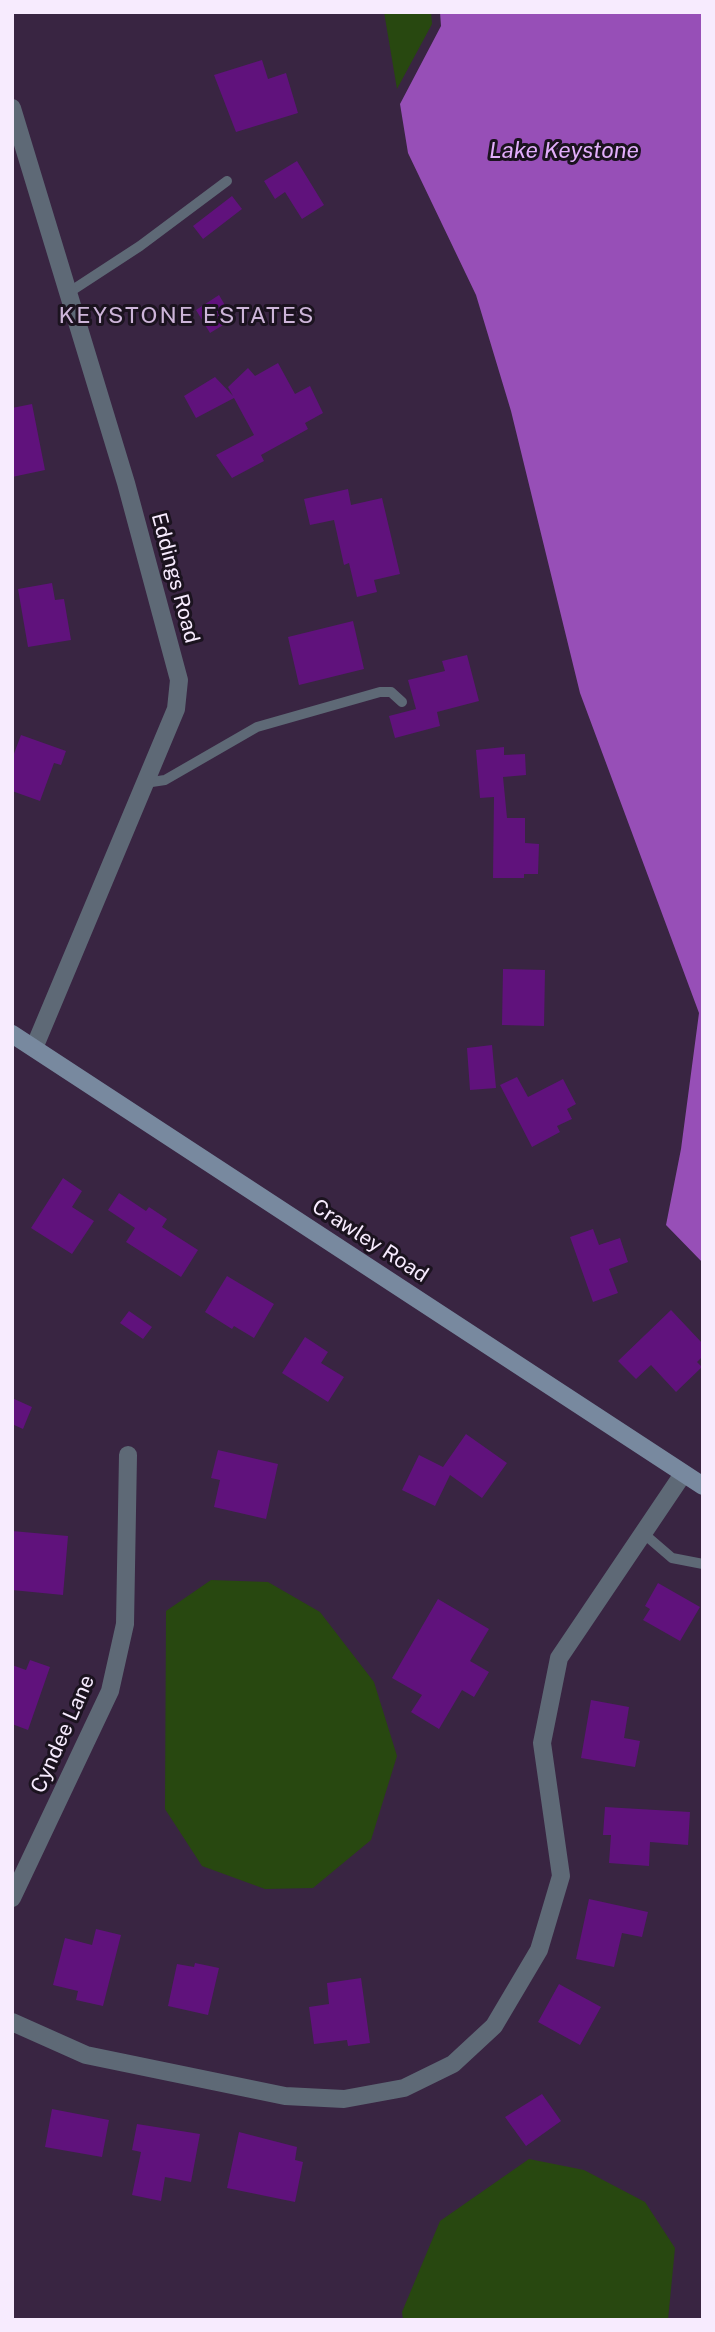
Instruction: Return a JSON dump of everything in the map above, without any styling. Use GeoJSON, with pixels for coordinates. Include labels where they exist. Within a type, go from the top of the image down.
{"type":"FeatureCollection","features":[{"type":"Feature","properties":{"kind":"street","name":"Eddings Road"},"geometry":{"type":"LineString","coordinates":[[12,108],[126,483],[179,680],[176,709],[34,1048]]}},
{"type":"Feature","properties":{"kind":"street","name":"Crawley Road"},"geometry":{"type":"LineString","coordinates":[[12,1034],[703,1486]]}},
{"type":"Feature","properties":{"kind":"street","name":"Cyndee Lane"},"geometry":{"type":"LineString","coordinates":[[12,1898],[110,1691],[125,1624],[128,1455]]}},
{"type":"Feature","properties":{"kind":"street"},"geometry":{"type":"LineString","coordinates":[[12,2022],[86,2055],[285,2096],[344,2099],[404,2088],[453,2064],[494,2026],[539,1950],[561,1876],[542,1743],[559,1658],[682,1474]]}},
{"type":"Feature","properties":{"kind":"lane"},"geometry":{"type":"LineString","coordinates":[[68,293],[140,246],[226,181]]}},
{"type":"Feature","properties":{"kind":"lane"},"geometry":{"type":"LineString","coordinates":[[145,783],[164,780],[257,727],[380,692],[391,692],[402,702]]}},
{"type":"Feature","properties":{"kind":"lane"},"geometry":{"type":"LineString","coordinates":[[643,1533],[672,1558],[703,1564]]}},
{"type":"Feature","properties":{"kind":"green space"},"geometry":{"type":"Polygon","coordinates":[[[384,12],[431,12],[432,24],[397,89],[384,12]]]}},
{"type":"Feature","properties":{"kind":"green space"},"geometry":{"type":"Polygon","coordinates":[[[211,1580],[268,1582],[320,1612],[374,1682],[397,1756],[371,1840],[313,1888],[265,1889],[202,1866],[165,1809],[166,1611],[211,1580]]]}},
{"type":"Feature","properties":{"kind":"green space"},"geometry":{"type":"Polygon","coordinates":[[[529,2159],[584,2170],[645,2202],[675,2248],[668,2320],[403,2320],[402,2312],[440,2221],[529,2159]]]}},
{"type":"Feature","properties":{"kind":"water","name":"Lake Keystone"},"geometry":{"type":"Polygon","coordinates":[[[440,12],[703,12],[703,1263],[666,1225],[681,1149],[699,1013],[580,693],[511,411],[476,295],[408,153],[400,104],[441,26],[440,12]]]}},
{"type":"Feature","properties":{"kind":"building"},"geometry":{"type":"Polygon","coordinates":[[[262,60],[268,79],[286,73],[298,113],[236,132],[214,75],[262,60]]]}},
{"type":"Feature","properties":{"kind":"building"},"geometry":{"type":"Polygon","coordinates":[[[297,161],[324,205],[302,219],[285,192],[275,199],[264,181],[297,161]]]}},
{"type":"Feature","properties":{"kind":"building"},"geometry":{"type":"Polygon","coordinates":[[[232,196],[242,209],[203,239],[193,226],[232,196]]]}},
{"type":"Feature","properties":{"kind":"building"},"geometry":{"type":"Polygon","coordinates":[[[219,295],[233,319],[210,333],[196,310],[219,295]]]}},
{"type":"Feature","properties":{"kind":"building"},"geometry":{"type":"Polygon","coordinates":[[[278,363],[295,394],[310,386],[323,413],[305,423],[308,429],[261,455],[264,461],[232,478],[216,455],[254,435],[234,398],[196,418],[184,396],[215,377],[233,396],[228,387],[248,368],[255,376],[278,363]]]}},
{"type":"Feature","properties":{"kind":"building"},"geometry":{"type":"Polygon","coordinates":[[[32,404],[45,470],[12,477],[12,408],[32,404]]]}},
{"type":"Feature","properties":{"kind":"building"},"geometry":{"type":"Polygon","coordinates":[[[348,489],[351,505],[382,498],[400,574],[374,580],[377,592],[357,597],[349,563],[344,565],[334,520],[310,525],[304,499],[348,489]]]}},
{"type":"Feature","properties":{"kind":"building"},"geometry":{"type":"Polygon","coordinates":[[[52,583],[55,600],[64,599],[71,640],[28,647],[18,589],[52,583]]]}},
{"type":"Feature","properties":{"kind":"building"},"geometry":{"type":"Polygon","coordinates":[[[353,621],[364,669],[299,685],[288,637],[353,621]]]}},
{"type":"Feature","properties":{"kind":"building"},"geometry":{"type":"Polygon","coordinates":[[[467,655],[479,701],[437,712],[440,726],[395,738],[389,716],[416,709],[408,680],[445,671],[442,661],[467,655]]]}},
{"type":"Feature","properties":{"kind":"building"},"geometry":{"type":"Polygon","coordinates":[[[21,735],[66,751],[61,765],[54,763],[40,801],[12,791],[12,759],[21,735]]]}},
{"type":"Feature","properties":{"kind":"building"},"geometry":{"type":"Polygon","coordinates":[[[504,747],[504,755],[525,754],[526,775],[503,777],[507,818],[525,818],[525,843],[539,844],[538,874],[524,874],[524,878],[493,878],[494,797],[480,798],[476,750],[504,747]]]}},
{"type":"Feature","properties":{"kind":"building"},"geometry":{"type":"Polygon","coordinates":[[[503,969],[545,970],[544,1026],[502,1025],[503,969]]]}},
{"type":"Feature","properties":{"kind":"building"},"geometry":{"type":"Polygon","coordinates":[[[492,1045],[496,1088],[470,1090],[467,1048],[492,1045]]]}},
{"type":"Feature","properties":{"kind":"building"},"geometry":{"type":"Polygon","coordinates":[[[517,1077],[528,1097],[563,1079],[576,1104],[567,1109],[572,1119],[557,1126],[560,1132],[532,1147],[500,1085],[517,1077]]]}},
{"type":"Feature","properties":{"kind":"building"},"geometry":{"type":"Polygon","coordinates":[[[63,1178],[82,1191],[72,1207],[94,1221],[72,1254],[31,1228],[63,1178]]]}},
{"type":"Feature","properties":{"kind":"building"},"geometry":{"type":"Polygon","coordinates":[[[119,1193],[146,1211],[149,1207],[167,1219],[162,1227],[198,1250],[181,1277],[126,1242],[135,1228],[108,1210],[119,1193]]]}},
{"type":"Feature","properties":{"kind":"building"},"geometry":{"type":"Polygon","coordinates":[[[593,1229],[599,1245],[620,1238],[628,1262],[609,1269],[618,1293],[593,1302],[570,1237],[593,1229]]]}},
{"type":"Feature","properties":{"kind":"building"},"geometry":{"type":"Polygon","coordinates":[[[227,1276],[274,1304],[254,1338],[234,1326],[232,1329],[205,1312],[227,1276]]]}},
{"type":"Feature","properties":{"kind":"building"},"geometry":{"type":"Polygon","coordinates":[[[671,1310],[703,1344],[703,1356],[697,1362],[702,1367],[676,1392],[651,1365],[636,1379],[618,1361],[671,1310]]]}},
{"type":"Feature","properties":{"kind":"building"},"geometry":{"type":"Polygon","coordinates":[[[129,1311],[152,1327],[143,1339],[120,1323],[129,1311]]]}},
{"type":"Feature","properties":{"kind":"building"},"geometry":{"type":"Polygon","coordinates":[[[305,1337],[328,1352],[321,1363],[344,1377],[328,1402],[282,1373],[305,1337]]]}},
{"type":"Feature","properties":{"kind":"building"},"geometry":{"type":"Polygon","coordinates":[[[12,1398],[32,1407],[23,1429],[12,1424],[12,1398]]]}},
{"type":"Feature","properties":{"kind":"building"},"geometry":{"type":"Polygon","coordinates":[[[466,1434],[507,1463],[482,1498],[450,1475],[435,1506],[402,1490],[419,1455],[443,1467],[466,1434]]]}},
{"type":"Feature","properties":{"kind":"building"},"geometry":{"type":"Polygon","coordinates":[[[218,1450],[278,1464],[266,1519],[214,1507],[220,1480],[211,1478],[218,1450]]]}},
{"type":"Feature","properties":{"kind":"building"},"geometry":{"type":"Polygon","coordinates":[[[12,1531],[68,1536],[63,1595],[12,1590],[12,1531]]]}},
{"type":"Feature","properties":{"kind":"building"},"geometry":{"type":"Polygon","coordinates":[[[658,1583],[700,1607],[680,1641],[643,1620],[650,1609],[645,1606],[658,1583]]]}},
{"type":"Feature","properties":{"kind":"building"},"geometry":{"type":"Polygon","coordinates":[[[438,1599],[489,1629],[470,1661],[489,1672],[474,1697],[462,1690],[439,1729],[411,1712],[422,1695],[392,1678],[438,1599]]]}},
{"type":"Feature","properties":{"kind":"building"},"geometry":{"type":"Polygon","coordinates":[[[30,1660],[50,1667],[28,1730],[12,1724],[12,1665],[26,1670],[30,1660]]]}},
{"type":"Feature","properties":{"kind":"building"},"geometry":{"type":"Polygon","coordinates":[[[591,1700],[629,1707],[624,1738],[640,1741],[635,1767],[581,1758],[591,1700]]]}},
{"type":"Feature","properties":{"kind":"building"},"geometry":{"type":"Polygon","coordinates":[[[605,1807],[690,1812],[688,1845],[650,1842],[649,1866],[609,1863],[611,1835],[603,1835],[605,1807]]]}},
{"type":"Feature","properties":{"kind":"building"},"geometry":{"type":"Polygon","coordinates":[[[589,1899],[648,1912],[642,1937],[622,1933],[614,1967],[576,1959],[589,1899]]]}},
{"type":"Feature","properties":{"kind":"building"},"geometry":{"type":"Polygon","coordinates":[[[96,1929],[121,1935],[103,2006],[76,2000],[78,1991],[53,1985],[65,1938],[92,1945],[96,1929]]]}},
{"type":"Feature","properties":{"kind":"building"},"geometry":{"type":"Polygon","coordinates":[[[195,1963],[219,1968],[208,2015],[168,2006],[177,1964],[194,1967],[195,1963]]]}},
{"type":"Feature","properties":{"kind":"building"},"geometry":{"type":"Polygon","coordinates":[[[361,1978],[370,2043],[348,2046],[347,2040],[314,2044],[309,2007],[329,2004],[327,1983],[361,1978]]]}},
{"type":"Feature","properties":{"kind":"building"},"geometry":{"type":"Polygon","coordinates":[[[559,1984],[601,2007],[580,2045],[538,2022],[559,1984]]]}},
{"type":"Feature","properties":{"kind":"building"},"geometry":{"type":"Polygon","coordinates":[[[542,2094],[561,2121],[526,2146],[505,2117],[542,2094]]]}},
{"type":"Feature","properties":{"kind":"building"},"geometry":{"type":"Polygon","coordinates":[[[52,2109],[109,2120],[102,2157],[45,2147],[52,2109]]]}},
{"type":"Feature","properties":{"kind":"building"},"geometry":{"type":"Polygon","coordinates":[[[137,2124],[200,2134],[191,2182],[165,2177],[161,2201],[132,2195],[141,2152],[132,2150],[137,2124]]]}},
{"type":"Feature","properties":{"kind":"building"},"geometry":{"type":"Polygon","coordinates":[[[239,2132],[297,2147],[295,2160],[303,2162],[295,2202],[227,2188],[239,2132]]]}},
{"type":"Feature","properties":{"kind":"district","name":"KEYSTONE ESTATES"},"geometry":{"type":"Point","coordinates":[187,316]}}]}
